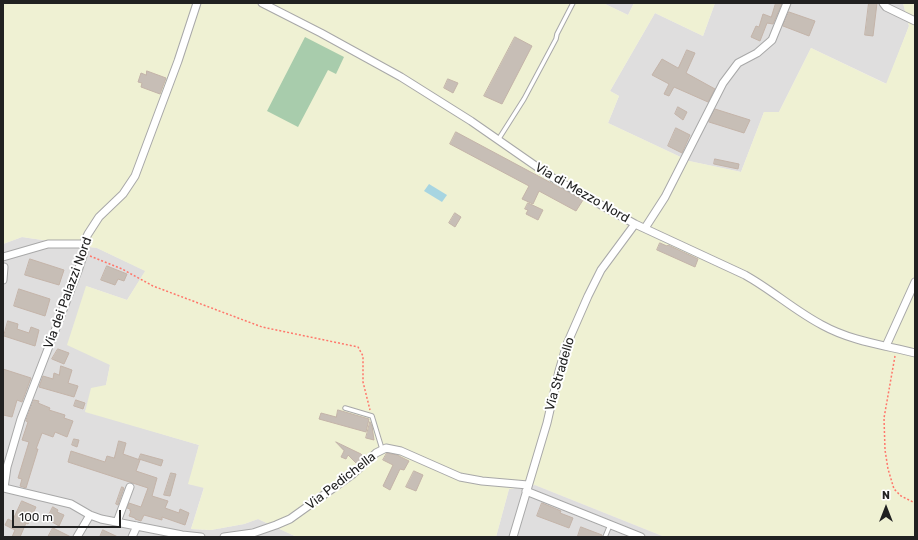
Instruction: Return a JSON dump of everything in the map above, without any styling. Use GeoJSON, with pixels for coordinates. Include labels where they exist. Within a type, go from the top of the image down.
{"type":"FeatureCollection","features":[{"type":"Feature","properties":{"kind":"street","name":"Via dei Palazzi Nord"},"geometry":{"type":"LineString","coordinates":[[90,515],[71,504],[4,488],[6,467],[21,419],[84,253],[82,244],[96,222],[123,194],[135,176],[165,97],[197,3]]}},
{"type":"Feature","properties":{"kind":"street","name":"Via di Mezzo Nord"},"geometry":{"type":"LineString","coordinates":[[262,3],[362,54],[456,111],[553,178],[635,224],[745,275],[761,284],[805,315],[829,329],[857,340],[915,353]]}},
{"type":"Feature","properties":{"kind":"street"},"geometry":{"type":"LineString","coordinates":[[645,228],[665,197],[723,83],[738,63],[757,53],[772,40],[787,3]]}},
{"type":"Feature","properties":{"kind":"street"},"geometry":{"type":"LineString","coordinates":[[883,3],[886,7],[915,21]]}},
{"type":"Feature","properties":{"kind":"street","name":"Via Stradello"},"geometry":{"type":"LineString","coordinates":[[513,537],[547,423],[567,344],[601,270],[635,224]]}},
{"type":"Feature","properties":{"kind":"street"},"geometry":{"type":"LineString","coordinates":[[3,257],[48,244],[82,244]]}},
{"type":"Feature","properties":{"kind":"street"},"geometry":{"type":"LineString","coordinates":[[3,280],[4,267]]}},
{"type":"Feature","properties":{"kind":"street"},"geometry":{"type":"LineString","coordinates":[[886,346],[915,282]]}},
{"type":"Feature","properties":{"kind":"street","name":"Via Pedichella"},"geometry":{"type":"LineString","coordinates":[[224,537],[253,532],[290,519],[353,474],[382,449],[390,448],[401,450],[460,477],[527,488],[641,537]]}},
{"type":"Feature","properties":{"kind":"street"},"geometry":{"type":"LineString","coordinates":[[118,522],[130,487]]}},
{"type":"Feature","properties":{"kind":"street"},"geometry":{"type":"LineString","coordinates":[[77,537],[90,515],[101,519],[182,535],[201,537]]}},
{"type":"Feature","properties":{"kind":"street"},"geometry":{"type":"LineString","coordinates":[[132,537],[137,526]]}},
{"type":"Feature","properties":{"kind":"lane"},"geometry":{"type":"LineString","coordinates":[[498,140],[524,99],[556,39],[557,34],[573,3]]}},
{"type":"Feature","properties":{"kind":"lane"},"geometry":{"type":"LineString","coordinates":[[345,408],[372,416],[382,449]]}},
{"type":"Feature","properties":{"kind":"lane"},"geometry":{"type":"LineString","coordinates":[[605,537],[610,524]]}},
{"type":"Feature","properties":{"kind":"path"},"geometry":{"type":"LineString","coordinates":[[84,253],[122,269],[153,286],[262,327],[358,347],[363,356],[363,382],[372,416]]}},
{"type":"Feature","properties":{"kind":"path"},"geometry":{"type":"LineString","coordinates":[[896,348],[892,379],[884,418],[886,456],[891,482],[894,489],[901,496],[915,503]]}},
{"type":"Feature","properties":{"kind":"shaded area"},"geometry":{"type":"Polygon","coordinates":[[[605,3],[634,3],[628,15],[605,3]]]}},
{"type":"Feature","properties":{"kind":"shaded area"},"geometry":{"type":"Polygon","coordinates":[[[715,3],[903,3],[909,26],[887,84],[811,48],[779,112],[764,112],[741,172],[689,161],[608,123],[619,96],[610,91],[655,13],[703,36],[715,3]]]}},
{"type":"Feature","properties":{"kind":"shaded area"},"geometry":{"type":"Polygon","coordinates":[[[22,237],[97,248],[146,271],[127,300],[86,286],[110,365],[106,385],[85,411],[199,445],[189,484],[204,487],[191,529],[211,530],[244,524],[258,519],[297,537],[3,537],[3,244],[22,237]]]}},
{"type":"Feature","properties":{"kind":"shaded area"},"geometry":{"type":"Polygon","coordinates":[[[535,485],[665,537],[496,537],[509,489],[535,485]]]}},
{"type":"Feature","properties":{"kind":"shaded area"},"geometry":{"type":"Polygon","coordinates":[[[141,529],[154,533],[152,537],[137,537],[141,529]]]}},
{"type":"Feature","properties":{"kind":"green space"},"geometry":{"type":"Polygon","coordinates":[[[3,3],[605,3],[628,15],[634,3],[715,3],[703,36],[655,13],[610,91],[619,96],[608,123],[689,161],[741,172],[764,112],[779,112],[811,48],[886,84],[909,26],[903,3],[915,3],[915,537],[665,537],[535,485],[509,489],[496,537],[297,537],[258,519],[244,524],[211,530],[191,529],[204,488],[188,484],[199,445],[85,412],[91,388],[106,385],[110,365],[67,345],[86,286],[127,300],[145,271],[97,248],[22,237],[3,244],[3,3]]]}},
{"type":"Feature","properties":{"kind":"green space"},"geometry":{"type":"Polygon","coordinates":[[[305,37],[344,57],[336,74],[328,70],[298,127],[267,111],[305,37]]]}},
{"type":"Feature","properties":{"kind":"water"},"geometry":{"type":"Polygon","coordinates":[[[429,184],[447,195],[442,202],[424,191],[429,184]]]}},
{"type":"Feature","properties":{"kind":"building"},"geometry":{"type":"Polygon","coordinates":[[[776,3],[782,3],[773,24],[767,23],[760,41],[751,37],[756,26],[759,27],[763,14],[771,17],[776,3]]]}},
{"type":"Feature","properties":{"kind":"building"},"geometry":{"type":"Polygon","coordinates":[[[869,3],[877,3],[873,36],[865,35],[869,3]]]}},
{"type":"Feature","properties":{"kind":"building"},"geometry":{"type":"Polygon","coordinates":[[[789,12],[815,21],[809,36],[783,26],[789,12]]]}},
{"type":"Feature","properties":{"kind":"building"},"geometry":{"type":"Polygon","coordinates":[[[515,37],[532,46],[502,104],[484,96],[515,37]]]}},
{"type":"Feature","properties":{"kind":"building"},"geometry":{"type":"Polygon","coordinates":[[[687,50],[695,53],[686,73],[715,89],[708,102],[674,87],[669,96],[664,94],[669,84],[652,75],[662,59],[678,68],[687,50]]]}},
{"type":"Feature","properties":{"kind":"building"},"geometry":{"type":"Polygon","coordinates":[[[147,71],[166,78],[160,94],[141,87],[142,83],[138,82],[141,73],[146,75],[147,71]]]}},
{"type":"Feature","properties":{"kind":"building"},"geometry":{"type":"Polygon","coordinates":[[[448,79],[458,83],[453,93],[444,88],[448,79]]]}},
{"type":"Feature","properties":{"kind":"building"},"geometry":{"type":"Polygon","coordinates":[[[678,107],[687,112],[683,120],[675,114],[678,107]]]}},
{"type":"Feature","properties":{"kind":"building"},"geometry":{"type":"Polygon","coordinates":[[[715,109],[750,120],[744,133],[709,122],[715,109]]]}},
{"type":"Feature","properties":{"kind":"building"},"geometry":{"type":"Polygon","coordinates":[[[676,128],[690,135],[682,153],[668,146],[676,128]]]}},
{"type":"Feature","properties":{"kind":"building"},"geometry":{"type":"Polygon","coordinates":[[[456,132],[583,200],[576,211],[539,191],[533,204],[522,199],[529,186],[450,144],[456,132]]]}},
{"type":"Feature","properties":{"kind":"building"},"geometry":{"type":"Polygon","coordinates":[[[715,159],[739,164],[738,169],[714,164],[715,159]]]}},
{"type":"Feature","properties":{"kind":"building"},"geometry":{"type":"Polygon","coordinates":[[[528,203],[543,210],[538,220],[526,214],[528,210],[525,209],[528,203]]]}},
{"type":"Feature","properties":{"kind":"building"},"geometry":{"type":"Polygon","coordinates":[[[455,213],[461,217],[455,227],[449,223],[455,213]]]}},
{"type":"Feature","properties":{"kind":"building"},"geometry":{"type":"Polygon","coordinates":[[[660,243],[667,246],[668,245],[698,259],[695,267],[657,250],[660,243]]]}},
{"type":"Feature","properties":{"kind":"building"},"geometry":{"type":"Polygon","coordinates":[[[30,259],[64,270],[59,285],[25,275],[30,259]]]}},
{"type":"Feature","properties":{"kind":"building"},"geometry":{"type":"Polygon","coordinates":[[[107,266],[127,274],[124,281],[118,279],[115,285],[101,280],[107,266]]]}},
{"type":"Feature","properties":{"kind":"building"},"geometry":{"type":"Polygon","coordinates":[[[19,289],[50,299],[45,316],[14,306],[19,289]]]}},
{"type":"Feature","properties":{"kind":"building"},"geometry":{"type":"Polygon","coordinates":[[[8,321],[18,324],[17,329],[29,333],[31,327],[39,330],[35,346],[4,336],[8,321]]]}},
{"type":"Feature","properties":{"kind":"building"},"geometry":{"type":"Polygon","coordinates":[[[58,349],[69,353],[64,364],[52,359],[58,349]]]}},
{"type":"Feature","properties":{"kind":"building"},"geometry":{"type":"Polygon","coordinates":[[[61,366],[72,370],[68,383],[78,386],[74,397],[39,387],[43,376],[53,379],[54,373],[59,375],[61,366]]]}},
{"type":"Feature","properties":{"kind":"building"},"geometry":{"type":"Polygon","coordinates":[[[3,369],[31,378],[22,402],[17,400],[12,417],[3,415],[3,369]]]}},
{"type":"Feature","properties":{"kind":"building"},"geometry":{"type":"Polygon","coordinates":[[[34,400],[39,401],[38,403],[50,408],[49,410],[65,415],[64,418],[73,421],[67,437],[55,432],[53,437],[42,433],[36,449],[38,449],[26,488],[20,486],[22,479],[18,478],[29,442],[22,440],[28,422],[26,421],[34,400]]]}},
{"type":"Feature","properties":{"kind":"building"},"geometry":{"type":"Polygon","coordinates":[[[76,400],[85,403],[83,409],[74,406],[76,400]]]}},
{"type":"Feature","properties":{"kind":"building"},"geometry":{"type":"Polygon","coordinates":[[[338,410],[369,419],[366,432],[319,419],[321,413],[336,417],[338,410]]]}},
{"type":"Feature","properties":{"kind":"building"},"geometry":{"type":"Polygon","coordinates":[[[370,422],[372,426],[374,440],[366,438],[370,422]]]}},
{"type":"Feature","properties":{"kind":"building"},"geometry":{"type":"Polygon","coordinates":[[[74,439],[79,440],[77,447],[72,445],[74,439]]]}},
{"type":"Feature","properties":{"kind":"building"},"geometry":{"type":"Polygon","coordinates":[[[119,441],[126,443],[123,454],[140,460],[136,471],[157,478],[152,496],[168,501],[165,508],[179,513],[180,509],[189,513],[185,525],[162,517],[162,520],[144,515],[141,521],[129,516],[131,511],[127,508],[129,503],[141,507],[148,488],[68,462],[71,451],[105,462],[107,456],[114,458],[119,441]]]}},
{"type":"Feature","properties":{"kind":"building"},"geometry":{"type":"Polygon","coordinates":[[[336,442],[361,454],[364,457],[357,464],[348,455],[346,459],[341,457],[344,451],[336,442]]]}},
{"type":"Feature","properties":{"kind":"building"},"geometry":{"type":"Polygon","coordinates":[[[387,453],[397,455],[409,461],[404,470],[400,469],[390,490],[383,486],[393,465],[383,460],[387,453]]]}},
{"type":"Feature","properties":{"kind":"building"},"geometry":{"type":"Polygon","coordinates":[[[141,454],[163,460],[161,466],[139,459],[141,454]]]}},
{"type":"Feature","properties":{"kind":"building"},"geometry":{"type":"Polygon","coordinates":[[[414,471],[423,475],[416,491],[406,487],[414,471]]]}},
{"type":"Feature","properties":{"kind":"building"},"geometry":{"type":"Polygon","coordinates":[[[171,473],[176,474],[170,496],[164,495],[171,473]]]}},
{"type":"Feature","properties":{"kind":"building"},"geometry":{"type":"Polygon","coordinates":[[[122,487],[124,488],[118,505],[116,504],[122,487]]]}},
{"type":"Feature","properties":{"kind":"building"},"geometry":{"type":"Polygon","coordinates":[[[22,501],[36,507],[28,524],[26,523],[20,537],[12,537],[15,530],[5,525],[8,519],[12,521],[22,501]]]}},
{"type":"Feature","properties":{"kind":"building"},"geometry":{"type":"Polygon","coordinates":[[[542,503],[573,518],[569,528],[537,516],[542,503]]]}},
{"type":"Feature","properties":{"kind":"building"},"geometry":{"type":"Polygon","coordinates":[[[53,507],[58,510],[57,512],[64,515],[59,526],[47,519],[53,507]]]}},
{"type":"Feature","properties":{"kind":"building"},"geometry":{"type":"Polygon","coordinates":[[[581,527],[602,535],[602,537],[578,536],[581,527]]]}},
{"type":"Feature","properties":{"kind":"building"},"geometry":{"type":"Polygon","coordinates":[[[53,528],[71,537],[48,537],[53,528]]]}},
{"type":"Feature","properties":{"kind":"building"},"geometry":{"type":"Polygon","coordinates":[[[103,530],[118,537],[100,537],[103,530]]]}}]}
